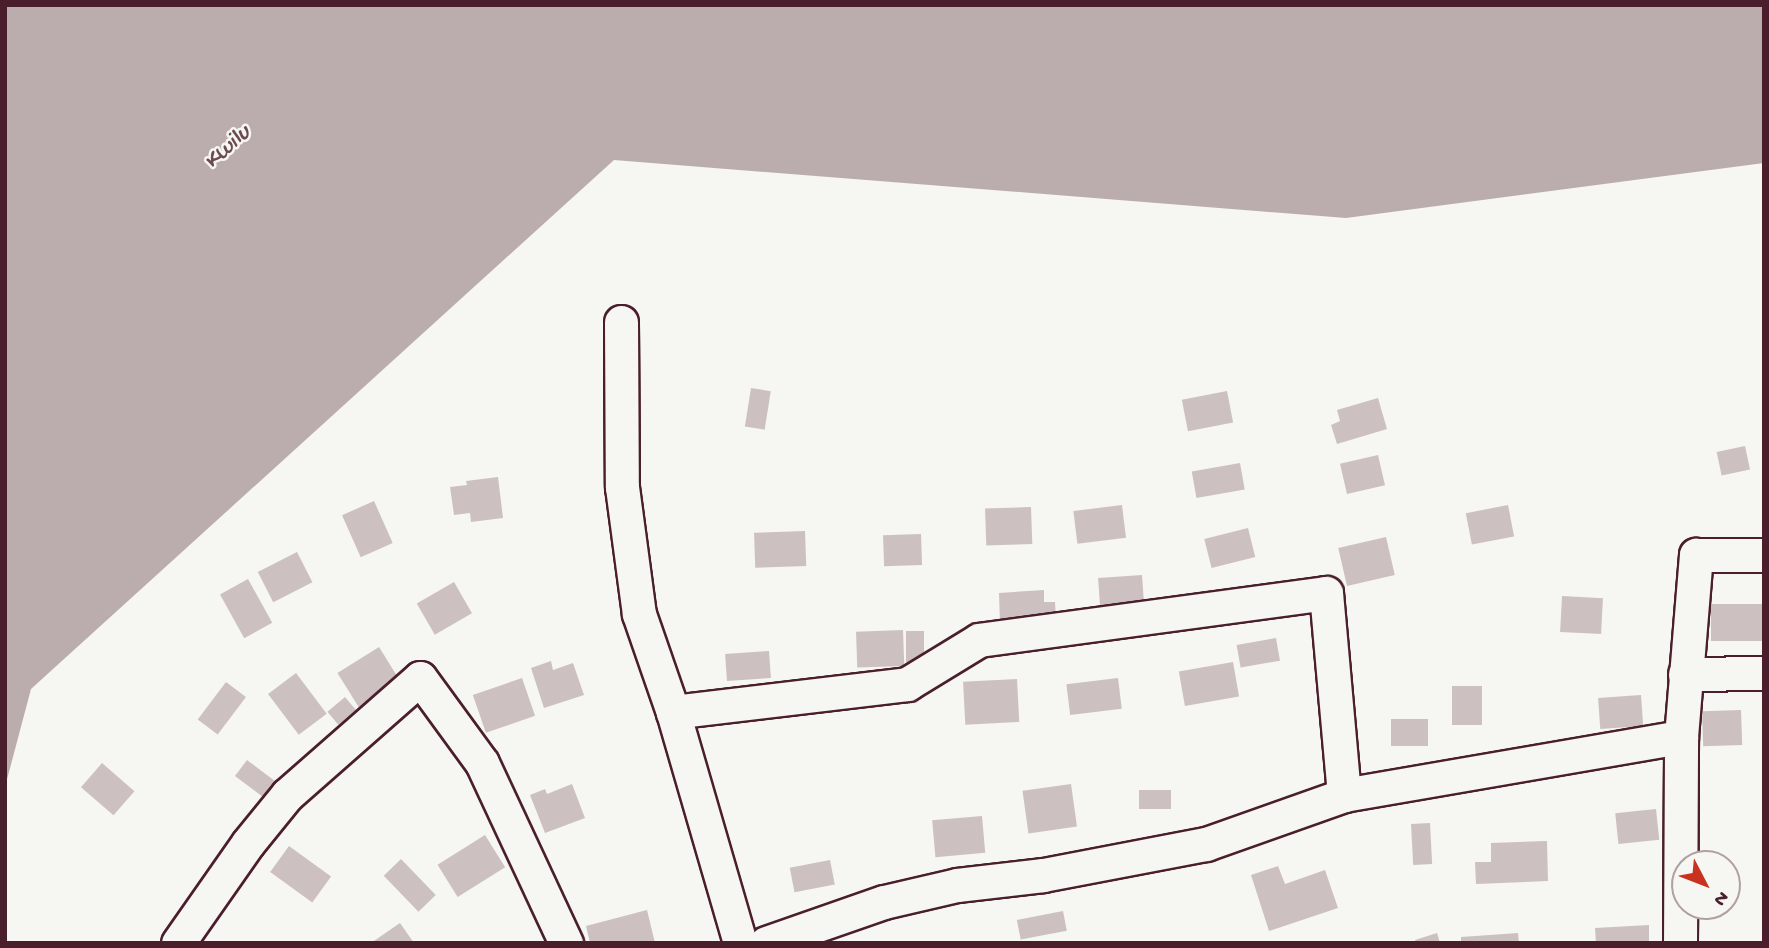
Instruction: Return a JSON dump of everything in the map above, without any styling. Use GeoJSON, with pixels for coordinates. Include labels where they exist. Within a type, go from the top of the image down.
{"type":"FeatureCollection","features":[{"type":"Feature","properties":{"kind":"street"},"geometry":{"type":"LineString","coordinates":[[621,322],[622,487],[639,614],[673,712],[740,943]]}},
{"type":"Feature","properties":{"kind":"street"},"geometry":{"type":"LineString","coordinates":[[1680,943],[1681,737],[1696,555],[1764,555]]}},
{"type":"Feature","properties":{"kind":"street"},"geometry":{"type":"LineString","coordinates":[[673,712],[907,684],[979,640],[1326,593],[1344,795]]}},
{"type":"Feature","properties":{"kind":"street"},"geometry":{"type":"LineString","coordinates":[[1685,674],[1764,673]]}},
{"type":"Feature","properties":{"kind":"street"},"geometry":{"type":"LineString","coordinates":[[178,943],[248,843],[288,795],[420,678],[482,763],[566,943]]}},
{"type":"Feature","properties":{"kind":"street"},"geometry":{"type":"LineString","coordinates":[[766,943],[884,902],[957,885],[1043,875],[1206,844],[1344,795],[1681,737]]}},
{"type":"Feature","properties":{"kind":"water","name":"Kwilu"},"geometry":{"type":"Polygon","coordinates":[[[5,5],[1764,5],[1764,163],[1346,218],[614,160],[31,689],[5,787],[5,5]]]}},
{"type":"Feature","properties":{"kind":"building"},"geometry":{"type":"Polygon","coordinates":[[[751,388],[771,391],[765,430],[745,427],[751,388]]]}},
{"type":"Feature","properties":{"kind":"building"},"geometry":{"type":"Polygon","coordinates":[[[1227,391],[1233,422],[1188,431],[1182,400],[1227,391]]]}},
{"type":"Feature","properties":{"kind":"building"},"geometry":{"type":"Polygon","coordinates":[[[1378,398],[1387,429],[1337,444],[1331,425],[1340,421],[1337,410],[1378,398]]]}},
{"type":"Feature","properties":{"kind":"building"},"geometry":{"type":"Polygon","coordinates":[[[1745,446],[1750,469],[1722,476],[1717,452],[1745,446]]]}},
{"type":"Feature","properties":{"kind":"building"},"geometry":{"type":"Polygon","coordinates":[[[1378,455],[1385,485],[1347,494],[1340,464],[1378,455]]]}},
{"type":"Feature","properties":{"kind":"building"},"geometry":{"type":"Polygon","coordinates":[[[1240,463],[1245,490],[1196,498],[1192,472],[1240,463]]]}},
{"type":"Feature","properties":{"kind":"building"},"geometry":{"type":"Polygon","coordinates":[[[498,477],[503,518],[471,522],[470,513],[454,515],[450,487],[467,485],[466,481],[498,477]]]}},
{"type":"Feature","properties":{"kind":"building"},"geometry":{"type":"Polygon","coordinates":[[[374,501],[393,543],[361,557],[342,515],[374,501]]]}},
{"type":"Feature","properties":{"kind":"building"},"geometry":{"type":"Polygon","coordinates":[[[1122,505],[1126,538],[1077,544],[1073,511],[1122,505]]]}},
{"type":"Feature","properties":{"kind":"building"},"geometry":{"type":"Polygon","coordinates":[[[1508,505],[1514,536],[1472,545],[1466,513],[1508,505]]]}},
{"type":"Feature","properties":{"kind":"building"},"geometry":{"type":"Polygon","coordinates":[[[1031,507],[1032,544],[986,546],[985,509],[1031,507]]]}},
{"type":"Feature","properties":{"kind":"building"},"geometry":{"type":"Polygon","coordinates":[[[1248,528],[1255,557],[1212,568],[1204,539],[1248,528]]]}},
{"type":"Feature","properties":{"kind":"building"},"geometry":{"type":"Polygon","coordinates":[[[805,531],[806,566],[755,568],[754,533],[805,531]]]}},
{"type":"Feature","properties":{"kind":"building"},"geometry":{"type":"Polygon","coordinates":[[[921,534],[922,565],[884,566],[883,535],[921,534]]]}},
{"type":"Feature","properties":{"kind":"building"},"geometry":{"type":"Polygon","coordinates":[[[1386,537],[1395,575],[1347,586],[1338,548],[1386,537]]]}},
{"type":"Feature","properties":{"kind":"building"},"geometry":{"type":"Polygon","coordinates":[[[297,552],[312,582],[273,602],[258,572],[297,552]]]}},
{"type":"Feature","properties":{"kind":"building"},"geometry":{"type":"Polygon","coordinates":[[[1142,575],[1144,607],[1100,610],[1098,578],[1142,575]]]}},
{"type":"Feature","properties":{"kind":"building"},"geometry":{"type":"Polygon","coordinates":[[[248,579],[272,623],[244,638],[220,595],[248,579]]]}},
{"type":"Feature","properties":{"kind":"building"},"geometry":{"type":"Polygon","coordinates":[[[454,582],[472,613],[435,635],[417,604],[454,582]]]}},
{"type":"Feature","properties":{"kind":"building"},"geometry":{"type":"Polygon","coordinates":[[[1044,590],[1044,602],[1055,602],[1056,621],[1000,624],[999,593],[1044,590]]]}},
{"type":"Feature","properties":{"kind":"building"},"geometry":{"type":"Polygon","coordinates":[[[1562,596],[1603,598],[1601,634],[1560,632],[1562,596]]]}},
{"type":"Feature","properties":{"kind":"building"},"geometry":{"type":"Polygon","coordinates":[[[1711,604],[1764,604],[1764,641],[1711,641],[1711,604]]]}},
{"type":"Feature","properties":{"kind":"building"},"geometry":{"type":"Polygon","coordinates":[[[903,630],[904,666],[857,668],[856,632],[903,630]]]}},
{"type":"Feature","properties":{"kind":"building"},"geometry":{"type":"Polygon","coordinates":[[[906,631],[924,631],[924,662],[906,662],[906,631]]]}},
{"type":"Feature","properties":{"kind":"building"},"geometry":{"type":"Polygon","coordinates":[[[1276,638],[1280,661],[1241,668],[1237,645],[1276,638]]]}},
{"type":"Feature","properties":{"kind":"building"},"geometry":{"type":"Polygon","coordinates":[[[379,647],[400,681],[359,707],[337,673],[379,647]]]}},
{"type":"Feature","properties":{"kind":"building"},"geometry":{"type":"Polygon","coordinates":[[[769,651],[771,678],[727,681],[725,654],[769,651]]]}},
{"type":"Feature","properties":{"kind":"building"},"geometry":{"type":"Polygon","coordinates":[[[551,661],[553,670],[573,663],[584,695],[544,708],[531,668],[551,661]]]}},
{"type":"Feature","properties":{"kind":"building"},"geometry":{"type":"Polygon","coordinates":[[[1233,662],[1239,696],[1185,706],[1179,672],[1233,662]]]}},
{"type":"Feature","properties":{"kind":"building"},"geometry":{"type":"Polygon","coordinates":[[[296,673],[327,714],[299,735],[268,694],[296,673]]]}},
{"type":"Feature","properties":{"kind":"building"},"geometry":{"type":"Polygon","coordinates":[[[522,678],[535,716],[486,733],[473,695],[522,678]]]}},
{"type":"Feature","properties":{"kind":"building"},"geometry":{"type":"Polygon","coordinates":[[[1118,678],[1122,709],[1070,715],[1066,684],[1118,678]]]}},
{"type":"Feature","properties":{"kind":"building"},"geometry":{"type":"Polygon","coordinates":[[[1017,679],[1019,722],[965,725],[963,682],[1017,679]]]}},
{"type":"Feature","properties":{"kind":"building"},"geometry":{"type":"Polygon","coordinates":[[[226,682],[246,697],[218,735],[198,720],[226,682]]]}},
{"type":"Feature","properties":{"kind":"building"},"geometry":{"type":"Polygon","coordinates":[[[1452,686],[1482,686],[1482,725],[1452,725],[1452,686]]]}},
{"type":"Feature","properties":{"kind":"building"},"geometry":{"type":"Polygon","coordinates":[[[1641,695],[1643,726],[1600,729],[1598,698],[1641,695]]]}},
{"type":"Feature","properties":{"kind":"building"},"geometry":{"type":"Polygon","coordinates":[[[345,697],[356,710],[338,725],[327,712],[345,697]]]}},
{"type":"Feature","properties":{"kind":"building"},"geometry":{"type":"Polygon","coordinates":[[[1741,710],[1742,745],[1703,746],[1702,711],[1741,710]]]}},
{"type":"Feature","properties":{"kind":"building"},"geometry":{"type":"Polygon","coordinates":[[[1391,719],[1428,719],[1428,746],[1391,746],[1391,719]]]}},
{"type":"Feature","properties":{"kind":"building"},"geometry":{"type":"Polygon","coordinates":[[[247,760],[275,781],[263,797],[235,776],[247,760]]]}},
{"type":"Feature","properties":{"kind":"building"},"geometry":{"type":"Polygon","coordinates":[[[102,763],[134,791],[113,815],[81,787],[102,763]]]}},
{"type":"Feature","properties":{"kind":"building"},"geometry":{"type":"Polygon","coordinates":[[[572,784],[585,818],[545,833],[530,795],[545,789],[547,794],[572,784]]]}},
{"type":"Feature","properties":{"kind":"building"},"geometry":{"type":"Polygon","coordinates":[[[1071,784],[1077,827],[1028,833],[1022,791],[1071,784]]]}},
{"type":"Feature","properties":{"kind":"building"},"geometry":{"type":"Polygon","coordinates":[[[1139,790],[1171,790],[1171,809],[1139,809],[1139,790]]]}},
{"type":"Feature","properties":{"kind":"building"},"geometry":{"type":"Polygon","coordinates":[[[1656,809],[1659,840],[1618,844],[1615,813],[1656,809]]]}},
{"type":"Feature","properties":{"kind":"building"},"geometry":{"type":"Polygon","coordinates":[[[982,816],[985,853],[935,857],[932,820],[982,816]]]}},
{"type":"Feature","properties":{"kind":"building"},"geometry":{"type":"Polygon","coordinates":[[[1430,823],[1432,864],[1413,865],[1411,824],[1430,823]]]}},
{"type":"Feature","properties":{"kind":"building"},"geometry":{"type":"Polygon","coordinates":[[[485,835],[505,867],[458,897],[438,865],[485,835]]]}},
{"type":"Feature","properties":{"kind":"building"},"geometry":{"type":"Polygon","coordinates":[[[1547,841],[1548,881],[1476,884],[1475,862],[1491,862],[1491,843],[1547,841]]]}},
{"type":"Feature","properties":{"kind":"building"},"geometry":{"type":"Polygon","coordinates":[[[289,846],[331,877],[312,902],[270,872],[289,846]]]}},
{"type":"Feature","properties":{"kind":"building"},"geometry":{"type":"Polygon","coordinates":[[[401,859],[436,895],[418,912],[384,876],[401,859]]]}},
{"type":"Feature","properties":{"kind":"building"},"geometry":{"type":"Polygon","coordinates":[[[830,860],[835,885],[795,892],[790,868],[830,860]]]}},
{"type":"Feature","properties":{"kind":"building"},"geometry":{"type":"Polygon","coordinates":[[[1278,866],[1285,884],[1325,870],[1338,908],[1269,931],[1251,875],[1278,866]]]}},
{"type":"Feature","properties":{"kind":"building"},"geometry":{"type":"Polygon","coordinates":[[[647,910],[655,943],[590,943],[586,926],[647,910]]]}},
{"type":"Feature","properties":{"kind":"building"},"geometry":{"type":"Polygon","coordinates":[[[1063,911],[1067,931],[1021,940],[1017,920],[1063,911]]]}},
{"type":"Feature","properties":{"kind":"building"},"geometry":{"type":"Polygon","coordinates":[[[400,923],[414,943],[371,943],[400,923]]]}},
{"type":"Feature","properties":{"kind":"building"},"geometry":{"type":"Polygon","coordinates":[[[1649,925],[1649,943],[1596,943],[1595,928],[1649,925]]]}},
{"type":"Feature","properties":{"kind":"building"},"geometry":{"type":"Polygon","coordinates":[[[1437,933],[1440,943],[1416,943],[1415,940],[1437,933]]]}},
{"type":"Feature","properties":{"kind":"building"},"geometry":{"type":"Polygon","coordinates":[[[1518,933],[1519,943],[1461,943],[1461,937],[1518,933]]]}}]}
